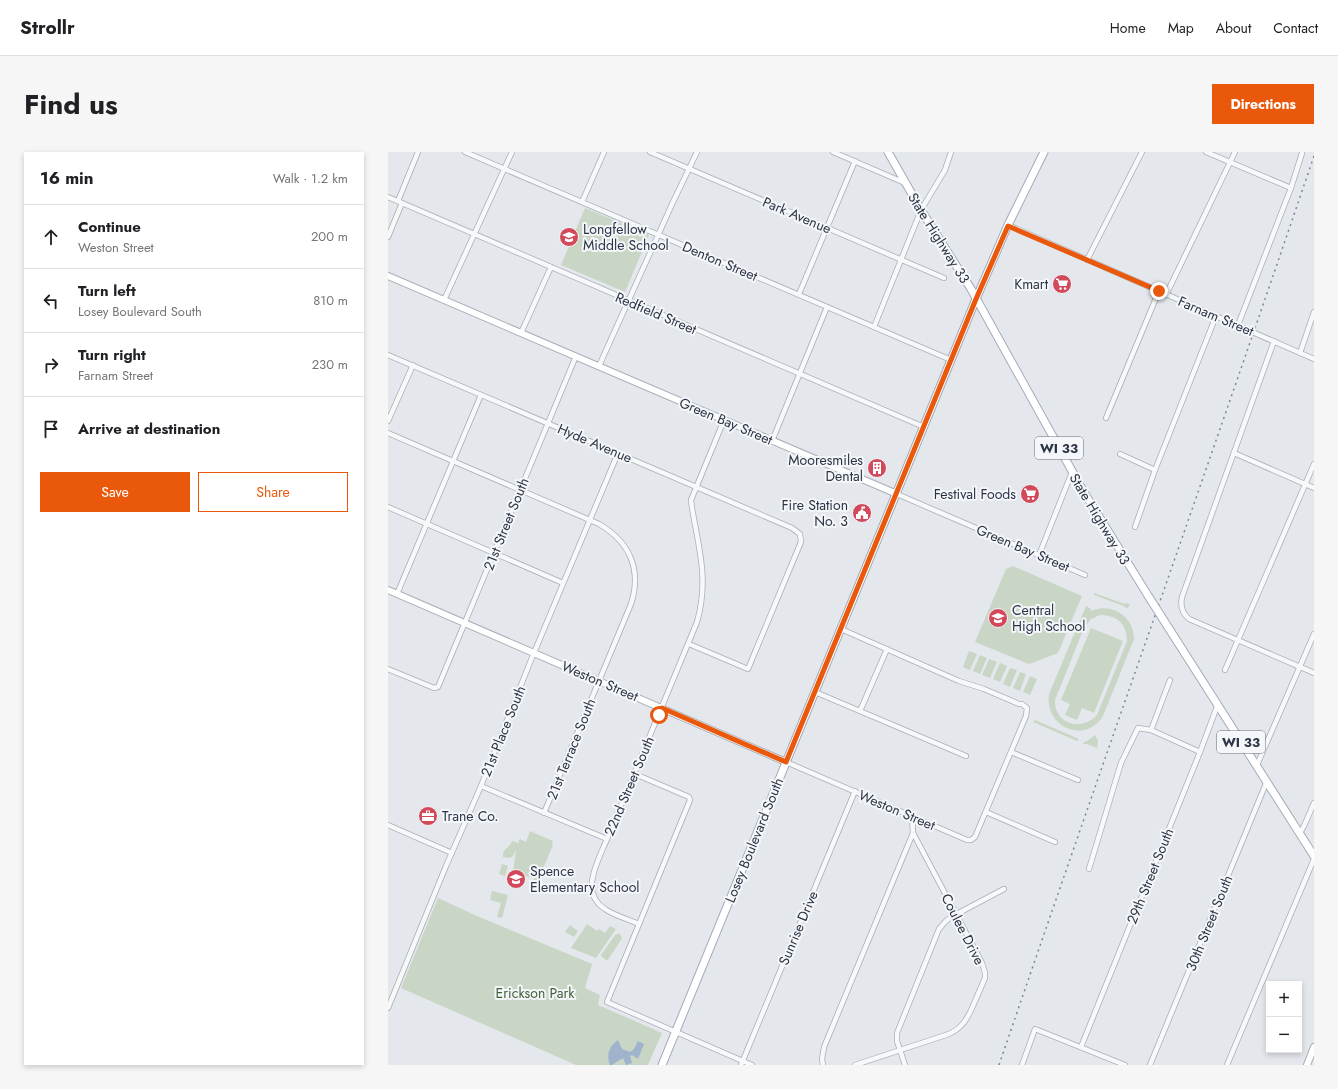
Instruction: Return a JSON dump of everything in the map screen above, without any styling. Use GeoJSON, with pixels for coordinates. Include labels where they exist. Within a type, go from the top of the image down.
{"type":"FeatureCollection","features":[{"type":"Feature","properties":{"kind":"main road","name":"State Highway 33"},"geometry":{"type":"LineString","coordinates":[[888,152],[921,210],[976,299],[1072,472],[1147,594],[1300,832],[1314,857]]}},
{"type":"Feature","properties":{"kind":"main road","name":"Losey Boulevard South"},"geometry":{"type":"LineString","coordinates":[[662,1065],[976,299],[1008,226],[1044,152]]}},
{"type":"Feature","properties":{"kind":"street"},"geometry":{"type":"LineString","coordinates":[[388,237],[418,152]]}},
{"type":"Feature","properties":{"kind":"street","name":"Denton Street"},"geometry":{"type":"LineString","coordinates":[[465,152],[951,360]]}},
{"type":"Feature","properties":{"kind":"street"},"geometry":{"type":"LineString","coordinates":[[444,300],[512,152]]}},
{"type":"Feature","properties":{"kind":"street"},"geometry":{"type":"LineString","coordinates":[[582,202],[604,152]]}},
{"type":"Feature","properties":{"kind":"street","name":"Park Avenue"},"geometry":{"type":"LineString","coordinates":[[650,152],[944,278]]}},
{"type":"Feature","properties":{"kind":"street"},"geometry":{"type":"LineString","coordinates":[[599,366],[658,234],[697,152]]}},
{"type":"Feature","properties":{"kind":"street"},"geometry":{"type":"LineString","coordinates":[[833,152],[905,183]]}},
{"type":"Feature","properties":{"kind":"street"},"geometry":{"type":"LineString","coordinates":[[874,327],[921,210],[945,170],[952,152]]}},
{"type":"Feature","properties":{"kind":"street"},"geometry":{"type":"LineString","coordinates":[[1087,260],[1142,152]]}},
{"type":"Feature","properties":{"kind":"street"},"geometry":{"type":"LineString","coordinates":[[1206,152],[1291,188]]}},
{"type":"Feature","properties":{"kind":"street"},"geometry":{"type":"LineString","coordinates":[[1166,295],[1235,152]]}},
{"type":"Feature","properties":{"kind":"street"},"geometry":{"type":"LineString","coordinates":[[1238,325],[1291,188],[1302,153]]}},
{"type":"Feature","properties":{"kind":"street"},"geometry":{"type":"LineString","coordinates":[[799,294],[855,161]]}},
{"type":"Feature","properties":{"kind":"street","name":"Redfield Street"},"geometry":{"type":"LineString","coordinates":[[388,197],[924,427]]}},
{"type":"Feature","properties":{"kind":"street","name":"Farnam Street"},"geometry":{"type":"LineString","coordinates":[[1008,226],[1314,359]]}},
{"type":"Feature","properties":{"kind":"street"},"geometry":{"type":"LineString","coordinates":[[521,333],[551,267]]}},
{"type":"Feature","properties":{"kind":"street","name":"Green Bay Street"},"geometry":{"type":"LineString","coordinates":[[388,276],[1085,575]]}},
{"type":"Feature","properties":{"kind":"street"},"geometry":{"type":"LineString","coordinates":[[1106,418],[1159,291]]}},
{"type":"Feature","properties":{"kind":"street"},"geometry":{"type":"LineString","coordinates":[[772,441],[827,307]]}},
{"type":"Feature","properties":{"kind":"street"},"geometry":{"type":"LineString","coordinates":[[1300,353],[1314,312]]}},
{"type":"Feature","properties":{"kind":"street"},"geometry":{"type":"LineString","coordinates":[[1135,527],[1155,470],[1216,316]]}},
{"type":"Feature","properties":{"kind":"street"},"geometry":{"type":"LineString","coordinates":[[1274,341],[1182,597],[1181,605],[1189,619],[1314,673]]}},
{"type":"Feature","properties":{"kind":"street","name":"Hyde Avenue"},"geometry":{"type":"LineString","coordinates":[[388,355],[792,528],[800,534],[801,542],[748,669],[689,644]]}},
{"type":"Feature","properties":{"kind":"street","name":"21st Street South"},"geometry":{"type":"LineString","coordinates":[[388,669],[434,688],[438,687],[576,356]]}},
{"type":"Feature","properties":{"kind":"street"},"geometry":{"type":"LineString","coordinates":[[388,421],[413,365]]}},
{"type":"Feature","properties":{"kind":"street"},"geometry":{"type":"LineString","coordinates":[[397,594],[480,395]]}},
{"type":"Feature","properties":{"kind":"street","name":"22nd Street South"},"geometry":{"type":"LineString","coordinates":[[639,924],[600,906],[593,895],[591,883],[607,839],[689,644],[699,616],[703,586],[701,558],[691,500],[724,420]]}},
{"type":"Feature","properties":{"kind":"street","name":"21st Terrace South"},"geometry":{"type":"LineString","coordinates":[[388,433],[608,529],[622,541],[632,561],[636,582],[631,604],[544,813]]}},
{"type":"Feature","properties":{"kind":"street","name":"21st Place South"},"geometry":{"type":"LineString","coordinates":[[388,1008],[618,453]]}},
{"type":"Feature","properties":{"kind":"street"},"geometry":{"type":"LineString","coordinates":[[1234,453],[1314,488]]}},
{"type":"Feature","properties":{"kind":"street"},"geometry":{"type":"LineString","coordinates":[[1120,454],[1155,470]]}},
{"type":"Feature","properties":{"kind":"street"},"geometry":{"type":"LineString","coordinates":[[1225,670],[1314,464]]}},
{"type":"Feature","properties":{"kind":"street"},"geometry":{"type":"LineString","coordinates":[[1039,555],[1072,472]]}},
{"type":"Feature","properties":{"kind":"street"},"geometry":{"type":"LineString","coordinates":[[388,507],[563,583]]}},
{"type":"Feature","properties":{"kind":"street","name":"Weston Street"},"geometry":{"type":"LineString","coordinates":[[388,590],[966,839],[970,840],[975,838],[986,812]]}},
{"type":"Feature","properties":{"kind":"street"},"geometry":{"type":"LineString","coordinates":[[841,629],[959,681],[984,689],[1026,707],[1027,713],[986,812],[1055,842]]}},
{"type":"Feature","properties":{"kind":"street"},"geometry":{"type":"LineString","coordinates":[[1257,765],[1314,634]]}},
{"type":"Feature","properties":{"kind":"street"},"geometry":{"type":"LineString","coordinates":[[860,711],[887,649]]}},
{"type":"Feature","properties":{"kind":"street"},"geometry":{"type":"LineString","coordinates":[[1151,730],[1170,680]]}},
{"type":"Feature","properties":{"kind":"street"},"geometry":{"type":"LineString","coordinates":[[815,692],[966,756]]}},
{"type":"Feature","properties":{"kind":"street","name":"29th Street South"},"geometry":{"type":"LineString","coordinates":[[1081,1047],[1218,704]]}},
{"type":"Feature","properties":{"kind":"street"},"geometry":{"type":"LineString","coordinates":[[1089,869],[1121,763],[1138,728],[1151,730],[1200,752]]}},
{"type":"Feature","properties":{"kind":"street"},"geometry":{"type":"LineString","coordinates":[[1011,752],[1078,780]]}},
{"type":"Feature","properties":{"kind":"street"},"geometry":{"type":"LineString","coordinates":[[635,774],[689,797],[690,803],[607,1002],[742,1063],[752,1065]]}},
{"type":"Feature","properties":{"kind":"street","name":"30th Street South"},"geometry":{"type":"LineString","coordinates":[[1150,1065],[1267,781]]}},
{"type":"Feature","properties":{"kind":"street"},"geometry":{"type":"LineString","coordinates":[[481,786],[607,839]]}},
{"type":"Feature","properties":{"kind":"street","name":"Sunrise Drive"},"geometry":{"type":"LineString","coordinates":[[742,1063],[855,791]]}},
{"type":"Feature","properties":{"kind":"street"},"geometry":{"type":"LineString","coordinates":[[1300,832],[1314,803]]}},
{"type":"Feature","properties":{"kind":"street","name":"Coulee Drive"},"geometry":{"type":"LineString","coordinates":[[855,1065],[946,1035],[959,1028],[968,1017],[983,983],[985,973],[982,963],[913,832],[912,816]]}},
{"type":"Feature","properties":{"kind":"street"},"geometry":{"type":"LineString","coordinates":[[388,826],[452,853]]}},
{"type":"Feature","properties":{"kind":"street"},"geometry":{"type":"LineString","coordinates":[[823,1065],[822,1059],[824,1047],[913,832]]}},
{"type":"Feature","properties":{"kind":"street"},"geometry":{"type":"LineString","coordinates":[[1227,1065],[1314,857]]}},
{"type":"Feature","properties":{"kind":"street"},"geometry":{"type":"LineString","coordinates":[[905,1065],[896,1037],[898,1028],[938,933],[946,921],[1004,889]]}},
{"type":"Feature","properties":{"kind":"street"},"geometry":{"type":"LineString","coordinates":[[1022,1065],[1035,1029],[1125,1065]]}},
{"type":"Feature","properties":{"kind":"street"},"geometry":{"type":"LineString","coordinates":[[1307,1065],[1313,1051]]}},
{"type":"Feature","properties":{"kind":"green space"},"geometry":{"type":"Polygon","coordinates":[[[585,208],[649,235],[625,292],[561,265],[585,208]]]}},
{"type":"Feature","properties":{"kind":"green space"},"geometry":{"type":"Polygon","coordinates":[[[1013,566],[1082,596],[1058,653],[1029,664],[975,642],[1006,569],[1013,566]]]}},
{"type":"Feature","properties":{"kind":"green space"},"geometry":{"type":"Polygon","coordinates":[[[1094,593],[1125,604],[1130,604],[1128,608],[1124,607],[1094,595],[1094,593]]]}},
{"type":"Feature","properties":{"kind":"green space"},"geometry":{"type":"Polygon","coordinates":[[[1086,606],[1091,609],[1091,611],[1106,608],[1113,610],[1126,618],[1133,631],[1134,639],[1103,716],[1095,725],[1086,729],[1077,730],[1067,728],[1059,723],[1049,706],[1049,694],[1086,606]],[[1100,615],[1091,619],[1084,628],[1055,700],[1059,715],[1070,723],[1084,723],[1097,715],[1127,641],[1127,635],[1123,625],[1116,619],[1106,615],[1100,615]]]}},
{"type":"Feature","properties":{"kind":"green space"},"geometry":{"type":"Polygon","coordinates":[[[1091,628],[1123,641],[1094,713],[1082,708],[1077,720],[1065,715],[1070,704],[1061,700],[1091,628]]]}},
{"type":"Feature","properties":{"kind":"green space"},"geometry":{"type":"Polygon","coordinates":[[[969,651],[977,654],[970,670],[963,667],[969,651]]]}},
{"type":"Feature","properties":{"kind":"green space"},"geometry":{"type":"Polygon","coordinates":[[[980,655],[987,658],[980,674],[973,671],[980,655]]]}},
{"type":"Feature","properties":{"kind":"green space"},"geometry":{"type":"Polygon","coordinates":[[[989,659],[997,662],[990,678],[982,675],[989,659]]]}},
{"type":"Feature","properties":{"kind":"green space"},"geometry":{"type":"Polygon","coordinates":[[[1000,663],[1007,666],[1000,682],[993,679],[1000,663]]]}},
{"type":"Feature","properties":{"kind":"green space"},"geometry":{"type":"Polygon","coordinates":[[[1010,668],[1017,670],[1010,687],[1003,684],[1010,668]]]}},
{"type":"Feature","properties":{"kind":"green space"},"geometry":{"type":"Polygon","coordinates":[[[1020,672],[1026,674],[1020,691],[1013,688],[1020,672]]]}},
{"type":"Feature","properties":{"kind":"green space"},"geometry":{"type":"Polygon","coordinates":[[[1030,676],[1037,679],[1030,695],[1023,692],[1030,676]]]}},
{"type":"Feature","properties":{"kind":"green space"},"geometry":{"type":"Polygon","coordinates":[[[1035,720],[1079,739],[1077,741],[1033,722],[1035,720]]]}},
{"type":"Feature","properties":{"kind":"green space"},"geometry":{"type":"Polygon","coordinates":[[[1095,735],[1098,741],[1097,748],[1083,744],[1084,742],[1095,735]]]}},
{"type":"Feature","properties":{"kind":"green space"},"geometry":{"type":"Polygon","coordinates":[[[530,831],[553,841],[553,845],[537,883],[534,882],[534,878],[513,873],[516,850],[513,856],[509,858],[503,857],[505,850],[512,841],[518,843],[516,848],[520,839],[526,842],[530,831]]]}},
{"type":"Feature","properties":{"kind":"green space"},"geometry":{"type":"Polygon","coordinates":[[[502,864],[508,866],[505,876],[499,874],[502,864]]]}},
{"type":"Feature","properties":{"kind":"green space"},"geometry":{"type":"Polygon","coordinates":[[[492,891],[508,895],[502,918],[497,917],[501,903],[490,900],[492,891]]]}},
{"type":"Feature","properties":{"kind":"green space","name":"Erickson Park"},"geometry":{"type":"Polygon","coordinates":[[[438,898],[592,964],[585,988],[600,995],[598,1005],[662,1033],[648,1065],[576,1065],[401,988],[438,898]]]}},
{"type":"Feature","properties":{"kind":"green space"},"geometry":{"type":"Polygon","coordinates":[[[587,924],[597,931],[599,929],[605,933],[610,926],[616,929],[596,958],[571,948],[587,924]]]}},
{"type":"Feature","properties":{"kind":"green space"},"geometry":{"type":"Polygon","coordinates":[[[570,925],[578,931],[574,937],[565,932],[570,925]]]}},
{"type":"Feature","properties":{"kind":"green space"},"geometry":{"type":"Polygon","coordinates":[[[616,934],[620,934],[622,938],[608,960],[606,960],[601,955],[616,934]]]}},
{"type":"Feature","properties":{"kind":"water"},"geometry":{"type":"Polygon","coordinates":[[[618,1040],[622,1049],[630,1052],[634,1049],[638,1041],[644,1044],[638,1059],[632,1055],[630,1056],[632,1063],[626,1065],[623,1058],[610,1065],[608,1054],[612,1045],[618,1040]]]}},
{"type":"Feature","properties":{"kind":"railway"},"geometry":{"type":"LineString","coordinates":[[999,1065],[1314,156]]}},
{"type":"Feature","properties":{"kind":"place","name":"Longfellow Middle School"},"geometry":{"type":"Point","coordinates":[569,237]}},
{"type":"Feature","properties":{"kind":"place","name":"Kmart"},"geometry":{"type":"Point","coordinates":[1062,284]}},
{"type":"Feature","properties":{"kind":"place","name":"Mooresmiles Dental"},"geometry":{"type":"Point","coordinates":[877,468]}},
{"type":"Feature","properties":{"kind":"place","name":"Festival Foods"},"geometry":{"type":"Point","coordinates":[1030,494]}},
{"type":"Feature","properties":{"kind":"place","name":"Fire Station No. 3"},"geometry":{"type":"Point","coordinates":[862,513]}},
{"type":"Feature","properties":{"kind":"place","name":"Central High School"},"geometry":{"type":"Point","coordinates":[998,618]}},
{"type":"Feature","properties":{"kind":"place","name":"Trane Co."},"geometry":{"type":"Point","coordinates":[428,816]}},
{"type":"Feature","properties":{"kind":"place","name":"Spence Elementary School"},"geometry":{"type":"Point","coordinates":[516,879]}},
{"type":"Feature","properties":{"kind":"route"},"geometry":{"type":"LineString","coordinates":[[659,715],[662,708],[786,762],[976,299],[1008,226],[1159,291]]}}]}
